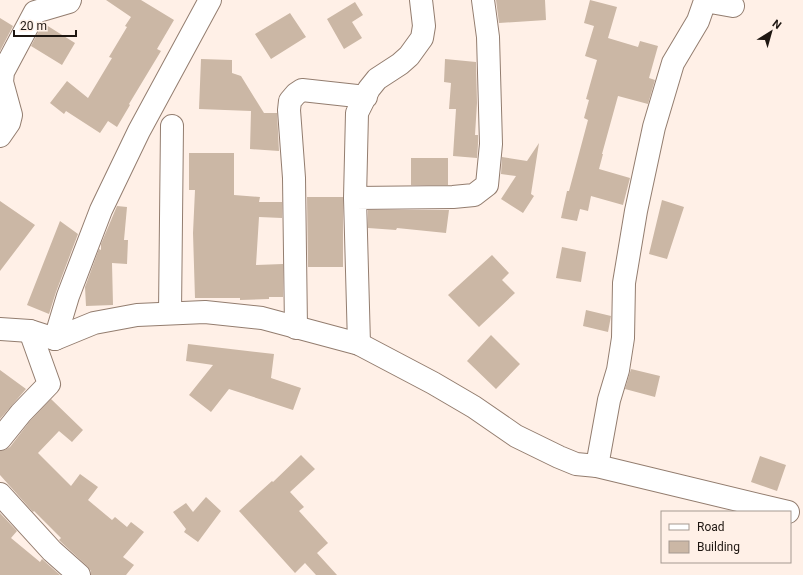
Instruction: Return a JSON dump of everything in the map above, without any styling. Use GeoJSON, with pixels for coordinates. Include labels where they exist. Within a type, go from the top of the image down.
{"type":"FeatureCollection","features":[{"type":"Feature","properties":{"kind":"street"},"geometry":{"type":"LineString","coordinates":[[0,136],[9,123],[11,115],[2,82],[3,72],[9,59],[35,12],[69,2],[70,0]]}},
{"type":"Feature","properties":{"kind":"street"},"geometry":{"type":"LineString","coordinates":[[55,339],[68,296],[101,210],[139,132],[210,0]]}},
{"type":"Feature","properties":{"kind":"street"},"geometry":{"type":"LineString","coordinates":[[359,344],[355,198],[358,113],[366,96],[377,79],[400,64],[409,56],[422,38],[424,26],[421,0]]}},
{"type":"Feature","properties":{"kind":"street"},"geometry":{"type":"LineString","coordinates":[[355,198],[467,196],[474,195],[486,185],[491,144],[488,37],[483,0]]}},
{"type":"Feature","properties":{"kind":"street"},"geometry":{"type":"LineString","coordinates":[[597,466],[609,400],[618,370],[623,338],[624,283],[636,211],[654,127],[673,63],[698,21],[705,1],[733,6]]}},
{"type":"Feature","properties":{"kind":"street"},"geometry":{"type":"LineString","coordinates":[[296,328],[294,178],[290,125],[290,101],[302,90],[366,96]]}},
{"type":"Feature","properties":{"kind":"street"},"geometry":{"type":"LineString","coordinates":[[170,313],[172,126]]}},
{"type":"Feature","properties":{"kind":"street"},"geometry":{"type":"LineString","coordinates":[[0,329],[30,331],[55,339],[94,323],[137,315],[205,312],[262,318],[359,344],[433,383],[474,407],[516,436],[576,464],[597,466],[785,511]]}},
{"type":"Feature","properties":{"kind":"street"},"geometry":{"type":"LineString","coordinates":[[0,439],[21,413],[50,384],[30,331]]}},
{"type":"Feature","properties":{"kind":"street"},"geometry":{"type":"LineString","coordinates":[[0,494],[52,551],[79,575]]}},
{"type":"Feature","properties":{"kind":"street"},"geometry":{"type":"LineString","coordinates":[[791,513],[803,516]]}},
{"type":"Feature","properties":{"kind":"building"},"geometry":{"type":"Polygon","coordinates":[[[106,0],[141,0],[174,20],[157,49],[161,51],[117,127],[108,121],[100,133],[66,111],[64,114],[50,103],[67,81],[88,98],[112,58],[109,57],[127,27],[125,26],[131,17],[106,0]]]}},
{"type":"Feature","properties":{"kind":"building"},"geometry":{"type":"Polygon","coordinates":[[[496,0],[545,0],[546,20],[499,23],[496,0]]]}},
{"type":"Feature","properties":{"kind":"building"},"geometry":{"type":"Polygon","coordinates":[[[590,0],[617,7],[608,38],[638,47],[640,41],[658,46],[649,78],[655,80],[648,104],[618,96],[602,154],[599,169],[630,178],[623,205],[591,196],[588,211],[580,209],[577,221],[561,218],[567,191],[569,191],[588,120],[584,118],[589,100],[586,99],[597,60],[585,56],[594,26],[584,23],[590,0]]]}},
{"type":"Feature","properties":{"kind":"building"},"geometry":{"type":"Polygon","coordinates":[[[355,2],[363,15],[352,22],[362,38],[344,49],[327,19],[355,2]]]}},
{"type":"Feature","properties":{"kind":"building"},"geometry":{"type":"Polygon","coordinates":[[[290,13],[306,37],[271,59],[255,34],[290,13]]]}},
{"type":"Feature","properties":{"kind":"building"},"geometry":{"type":"Polygon","coordinates":[[[0,18],[13,26],[0,51],[0,18]]]}},
{"type":"Feature","properties":{"kind":"building"},"geometry":{"type":"Polygon","coordinates":[[[43,23],[75,43],[62,65],[31,46],[43,23]]]}},
{"type":"Feature","properties":{"kind":"building"},"geometry":{"type":"Polygon","coordinates":[[[201,59],[232,60],[232,73],[241,76],[264,113],[277,113],[279,151],[250,149],[251,111],[199,109],[201,59]]]}},
{"type":"Feature","properties":{"kind":"building"},"geometry":{"type":"Polygon","coordinates":[[[445,59],[476,62],[477,103],[475,135],[478,135],[477,158],[453,156],[456,109],[449,109],[451,83],[444,82],[445,59]]]}},
{"type":"Feature","properties":{"kind":"building"},"geometry":{"type":"Polygon","coordinates":[[[539,143],[531,194],[534,196],[523,213],[501,199],[516,176],[501,174],[502,157],[527,161],[539,143]]]}},
{"type":"Feature","properties":{"kind":"building"},"geometry":{"type":"Polygon","coordinates":[[[189,153],[234,153],[234,195],[260,197],[259,202],[282,202],[282,218],[259,217],[256,265],[283,264],[283,297],[240,300],[240,298],[195,298],[193,233],[195,190],[189,190],[189,153]]]}},
{"type":"Feature","properties":{"kind":"building"},"geometry":{"type":"Polygon","coordinates":[[[411,158],[448,158],[448,185],[411,185],[411,158]]]}},
{"type":"Feature","properties":{"kind":"building"},"geometry":{"type":"Polygon","coordinates":[[[307,197],[343,197],[343,267],[308,267],[307,197]]]}},
{"type":"Feature","properties":{"kind":"building"},"geometry":{"type":"Polygon","coordinates":[[[662,200],[684,207],[667,259],[649,254],[662,200]]]}},
{"type":"Feature","properties":{"kind":"building"},"geometry":{"type":"Polygon","coordinates":[[[0,201],[35,225],[0,271],[0,201]]]}},
{"type":"Feature","properties":{"kind":"building"},"geometry":{"type":"Polygon","coordinates":[[[117,206],[127,207],[124,240],[128,240],[127,264],[112,263],[113,305],[86,306],[85,287],[99,249],[101,250],[101,244],[117,206]]]}},
{"type":"Feature","properties":{"kind":"building"},"geometry":{"type":"Polygon","coordinates":[[[368,210],[449,210],[446,233],[397,228],[396,230],[368,228],[368,210]]]}},
{"type":"Feature","properties":{"kind":"building"},"geometry":{"type":"Polygon","coordinates":[[[60,221],[78,234],[49,314],[27,305],[60,221]]]}},
{"type":"Feature","properties":{"kind":"building"},"geometry":{"type":"Polygon","coordinates":[[[562,247],[586,252],[581,282],[556,278],[562,247]]]}},
{"type":"Feature","properties":{"kind":"building"},"geometry":{"type":"Polygon","coordinates":[[[492,255],[509,273],[502,280],[515,293],[479,327],[448,295],[492,255]]]}},
{"type":"Feature","properties":{"kind":"building"},"geometry":{"type":"Polygon","coordinates":[[[586,310],[611,316],[608,332],[583,326],[586,310]]]}},
{"type":"Feature","properties":{"kind":"building"},"geometry":{"type":"Polygon","coordinates":[[[491,335],[520,364],[496,389],[467,361],[491,335]]]}},
{"type":"Feature","properties":{"kind":"building"},"geometry":{"type":"Polygon","coordinates":[[[188,344],[274,354],[271,378],[301,388],[293,410],[229,389],[211,412],[189,395],[213,365],[186,361],[188,344]]]}},
{"type":"Feature","properties":{"kind":"building"},"geometry":{"type":"Polygon","coordinates":[[[631,369],[660,376],[655,397],[625,389],[631,369]]]}},
{"type":"Feature","properties":{"kind":"building"},"geometry":{"type":"Polygon","coordinates":[[[0,370],[26,389],[0,419],[0,370]]]}},
{"type":"Feature","properties":{"kind":"building"},"geometry":{"type":"Polygon","coordinates":[[[51,399],[83,430],[72,442],[59,431],[38,453],[71,486],[80,474],[98,487],[88,500],[112,520],[115,517],[127,527],[131,522],[144,532],[123,557],[134,565],[126,575],[91,575],[91,571],[87,566],[59,540],[61,538],[34,511],[33,512],[0,475],[0,451],[10,447],[30,421],[51,399]]]}},
{"type":"Feature","properties":{"kind":"building"},"geometry":{"type":"Polygon","coordinates":[[[301,455],[315,469],[290,492],[304,507],[299,511],[328,543],[317,553],[337,575],[316,575],[305,563],[295,573],[239,511],[272,481],[273,482],[301,455]]]}},
{"type":"Feature","properties":{"kind":"building"},"geometry":{"type":"Polygon","coordinates":[[[760,456],[786,465],[777,491],[751,482],[760,456]]]}},
{"type":"Feature","properties":{"kind":"building"},"geometry":{"type":"Polygon","coordinates":[[[206,497],[221,511],[198,542],[184,532],[186,529],[173,512],[186,503],[193,512],[206,497]]]}},
{"type":"Feature","properties":{"kind":"building"},"geometry":{"type":"Polygon","coordinates":[[[0,513],[17,531],[11,538],[40,562],[42,559],[60,575],[0,575],[0,513]]]}}]}
